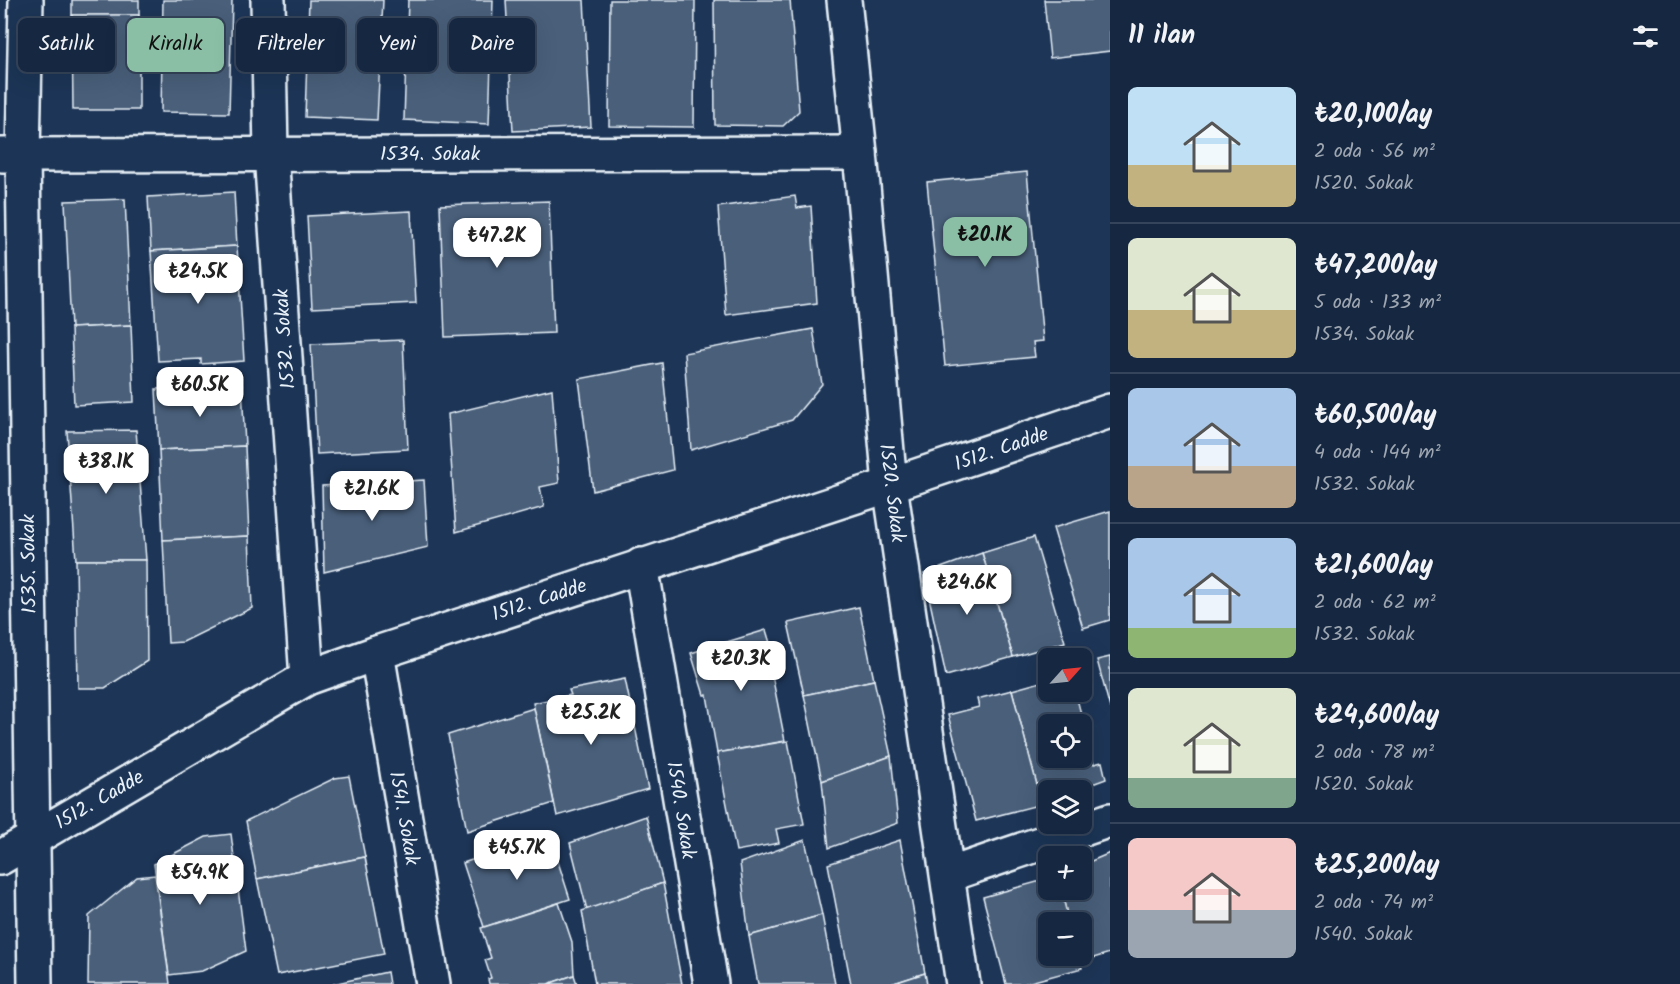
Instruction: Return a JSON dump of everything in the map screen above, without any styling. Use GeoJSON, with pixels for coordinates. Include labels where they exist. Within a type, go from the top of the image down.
{"type":"FeatureCollection","features":[{"type":"Feature","properties":{"kind":"street","name":"1535. Sokak"},"geometry":{"type":"LineString","coordinates":[[26,0],[11,155],[35,984]]}},
{"type":"Feature","properties":{"kind":"street","name":"1532. Sokak"},"geometry":{"type":"LineString","coordinates":[[268,0],[271,153],[306,678]]}},
{"type":"Feature","properties":{"kind":"street","name":"1520. Sokak"},"geometry":{"type":"LineString","coordinates":[[844,0],[890,485],[963,984]]}},
{"type":"Feature","properties":{"kind":"street","name":"1534. Sokak"},"geometry":{"type":"LineString","coordinates":[[11,155],[860,153]]}},
{"type":"Feature","properties":{"kind":"street","name":"1512. Cadde"},"geometry":{"type":"LineString","coordinates":[[0,858],[306,678],[377,652],[1110,411]]}},
{"type":"Feature","properties":{"kind":"street","name":"1540. Sokak"},"geometry":{"type":"LineString","coordinates":[[641,565],[711,984]]}},
{"type":"Feature","properties":{"kind":"street","name":"1541. Sokak"},"geometry":{"type":"LineString","coordinates":[[377,652],[433,984]]}},
{"type":"Feature","properties":{"kind":"street"},"geometry":{"type":"LineString","coordinates":[[948,875],[1110,820]]}},
{"type":"Feature","properties":{"kind":"building"},"geometry":{"type":"Polygon","coordinates":[[[72,0],[139,0],[139,15],[72,15],[72,0]]]}},
{"type":"Feature","properties":{"kind":"building"},"geometry":{"type":"Polygon","coordinates":[[[163,0],[232,0],[229,113],[161,112],[162,72],[224,72],[224,18],[163,18],[163,0]]]}},
{"type":"Feature","properties":{"kind":"building"},"geometry":{"type":"Polygon","coordinates":[[[309,0],[383,0],[382,18],[357,18],[357,72],[379,72],[377,120],[305,117],[307,72],[345,72],[345,18],[308,18],[309,0]]]}},
{"type":"Feature","properties":{"kind":"building"},"geometry":{"type":"Polygon","coordinates":[[[408,0],[493,0],[492,18],[449,18],[449,72],[491,72],[489,124],[404,120],[406,72],[437,72],[437,18],[407,18],[408,0]]]}},
{"type":"Feature","properties":{"kind":"building"},"geometry":{"type":"Polygon","coordinates":[[[506,0],[584,0],[591,127],[513,131],[510,72],[535,72],[535,18],[507,18],[506,0]]]}},
{"type":"Feature","properties":{"kind":"building"},"geometry":{"type":"Polygon","coordinates":[[[610,0],[695,0],[694,127],[609,126],[610,0]]]}},
{"type":"Feature","properties":{"kind":"building"},"geometry":{"type":"Polygon","coordinates":[[[714,0],[790,0],[799,111],[783,126],[715,125],[714,0]]]}},
{"type":"Feature","properties":{"kind":"building"},"geometry":{"type":"Polygon","coordinates":[[[1044,0],[1110,0],[1110,51],[1050,58],[1044,0]]]}},
{"type":"Feature","properties":{"kind":"building"},"geometry":{"type":"Polygon","coordinates":[[[72,15],[139,15],[139,18],[127,18],[127,72],[139,72],[139,110],[73,110],[73,72],[115,72],[115,18],[72,18],[72,15]]]}},
{"type":"Feature","properties":{"kind":"building"},"geometry":{"type":"Polygon","coordinates":[[[1027,172],[1043,341],[1033,342],[1035,357],[945,366],[927,182],[1027,172]]]}},
{"type":"Feature","properties":{"kind":"building"},"geometry":{"type":"Polygon","coordinates":[[[234,192],[237,246],[151,251],[148,197],[234,192]]]}},
{"type":"Feature","properties":{"kind":"building"},"geometry":{"type":"Polygon","coordinates":[[[795,196],[797,208],[811,206],[817,303],[726,315],[718,207],[795,196]]]}},
{"type":"Feature","properties":{"kind":"building"},"geometry":{"type":"Polygon","coordinates":[[[125,199],[131,325],[71,328],[65,201],[125,199]]]}},
{"type":"Feature","properties":{"kind":"building"},"geometry":{"type":"Polygon","coordinates":[[[549,201],[554,333],[445,337],[440,205],[549,201]]]}},
{"type":"Feature","properties":{"kind":"building"},"geometry":{"type":"Polygon","coordinates":[[[411,211],[416,303],[312,308],[307,216],[411,211]]]}},
{"type":"Feature","properties":{"kind":"building"},"geometry":{"type":"Polygon","coordinates":[[[237,246],[244,361],[201,364],[201,359],[158,361],[151,251],[237,246]]]}},
{"type":"Feature","properties":{"kind":"building"},"geometry":{"type":"Polygon","coordinates":[[[131,325],[134,402],[74,405],[71,328],[131,325]]]}},
{"type":"Feature","properties":{"kind":"building"},"geometry":{"type":"Polygon","coordinates":[[[813,329],[822,384],[792,420],[691,450],[684,353],[813,329]]]}},
{"type":"Feature","properties":{"kind":"building"},"geometry":{"type":"Polygon","coordinates":[[[403,340],[408,449],[317,454],[311,344],[403,340]]]}},
{"type":"Feature","properties":{"kind":"building"},"geometry":{"type":"Polygon","coordinates":[[[662,363],[673,470],[593,491],[579,379],[662,363]]]}},
{"type":"Feature","properties":{"kind":"building"},"geometry":{"type":"Polygon","coordinates":[[[242,386],[245,446],[159,450],[156,389],[242,386]]]}},
{"type":"Feature","properties":{"kind":"building"},"geometry":{"type":"Polygon","coordinates":[[[552,389],[559,483],[540,487],[544,507],[456,532],[448,414],[552,389]]]}},
{"type":"Feature","properties":{"kind":"building"},"geometry":{"type":"Polygon","coordinates":[[[136,430],[146,560],[76,560],[67,431],[136,430]]]}},
{"type":"Feature","properties":{"kind":"building"},"geometry":{"type":"Polygon","coordinates":[[[245,446],[249,536],[163,540],[159,450],[245,446]]]}},
{"type":"Feature","properties":{"kind":"building"},"geometry":{"type":"Polygon","coordinates":[[[424,480],[428,547],[324,572],[322,486],[424,480]]]}},
{"type":"Feature","properties":{"kind":"building"},"geometry":{"type":"Polygon","coordinates":[[[1110,511],[1110,620],[1083,628],[1053,528],[1110,511]]]}},
{"type":"Feature","properties":{"kind":"building"},"geometry":{"type":"Polygon","coordinates":[[[249,536],[252,608],[183,642],[168,643],[163,540],[249,536]]]}},
{"type":"Feature","properties":{"kind":"building"},"geometry":{"type":"Polygon","coordinates":[[[1034,537],[1065,642],[1013,657],[982,553],[1034,537]]]}},
{"type":"Feature","properties":{"kind":"building"},"geometry":{"type":"Polygon","coordinates":[[[982,553],[1013,657],[946,676],[924,574],[982,553]]]}},
{"type":"Feature","properties":{"kind":"building"},"geometry":{"type":"Polygon","coordinates":[[[76,560],[146,560],[147,661],[105,688],[78,688],[76,560]]]}},
{"type":"Feature","properties":{"kind":"building"},"geometry":{"type":"Polygon","coordinates":[[[859,607],[874,680],[804,695],[788,623],[859,607]]]}},
{"type":"Feature","properties":{"kind":"building"},"geometry":{"type":"Polygon","coordinates":[[[766,630],[779,672],[772,675],[785,741],[717,753],[707,695],[704,695],[691,653],[766,630]]]}},
{"type":"Feature","properties":{"kind":"building"},"geometry":{"type":"Polygon","coordinates":[[[1110,657],[1110,708],[1097,660],[1110,657]]]}},
{"type":"Feature","properties":{"kind":"building"},"geometry":{"type":"Polygon","coordinates":[[[625,679],[648,789],[557,816],[533,703],[571,695],[569,690],[625,679]]]}},
{"type":"Feature","properties":{"kind":"building"},"geometry":{"type":"Polygon","coordinates":[[[874,680],[891,756],[822,781],[804,695],[874,680]]]}},
{"type":"Feature","properties":{"kind":"building"},"geometry":{"type":"Polygon","coordinates":[[[1038,683],[1038,702],[1078,702],[1081,714],[1038,714],[1038,768],[1092,768],[1092,756],[1094,764],[1102,762],[1106,779],[1092,784],[1092,780],[1038,780],[1038,789],[1012,690],[1038,683]]]}},
{"type":"Feature","properties":{"kind":"building"},"geometry":{"type":"Polygon","coordinates":[[[1012,690],[1038,789],[1038,805],[976,821],[948,715],[979,707],[977,699],[1012,690]]]}},
{"type":"Feature","properties":{"kind":"building"},"geometry":{"type":"Polygon","coordinates":[[[534,708],[554,803],[467,831],[448,735],[534,708]]]}},
{"type":"Feature","properties":{"kind":"building"},"geometry":{"type":"Polygon","coordinates":[[[788,741],[804,824],[776,829],[779,843],[736,851],[717,753],[788,741]]]}},
{"type":"Feature","properties":{"kind":"building"},"geometry":{"type":"Polygon","coordinates":[[[891,756],[898,823],[829,848],[822,781],[891,756]]]}},
{"type":"Feature","properties":{"kind":"building"},"geometry":{"type":"Polygon","coordinates":[[[349,776],[365,857],[257,879],[246,821],[335,778],[349,776]]]}},
{"type":"Feature","properties":{"kind":"building"},"geometry":{"type":"Polygon","coordinates":[[[646,816],[663,883],[587,910],[570,843],[646,816]]]}},
{"type":"Feature","properties":{"kind":"building"},"geometry":{"type":"Polygon","coordinates":[[[231,834],[246,951],[202,971],[169,975],[154,864],[206,837],[231,834]]]}},
{"type":"Feature","properties":{"kind":"building"},"geometry":{"type":"Polygon","coordinates":[[[549,834],[570,899],[484,927],[463,863],[549,834]]]}},
{"type":"Feature","properties":{"kind":"building"},"geometry":{"type":"Polygon","coordinates":[[[805,840],[822,915],[749,936],[740,863],[805,840]]]}},
{"type":"Feature","properties":{"kind":"building"},"geometry":{"type":"Polygon","coordinates":[[[900,840],[925,973],[891,984],[851,984],[828,864],[900,840]]]}},
{"type":"Feature","properties":{"kind":"building"},"geometry":{"type":"Polygon","coordinates":[[[1110,853],[1110,953],[1092,958],[1092,912],[1066,912],[1064,900],[1092,900],[1092,861],[1110,853]]]}},
{"type":"Feature","properties":{"kind":"building"},"geometry":{"type":"Polygon","coordinates":[[[365,857],[384,954],[277,975],[257,879],[365,857]]]}},
{"type":"Feature","properties":{"kind":"building"},"geometry":{"type":"Polygon","coordinates":[[[155,875],[170,984],[88,984],[89,916],[137,877],[155,875]]]}},
{"type":"Feature","properties":{"kind":"building"},"geometry":{"type":"Polygon","coordinates":[[[1038,882],[1038,900],[1064,900],[1066,912],[1038,912],[1038,966],[1081,966],[1082,968],[1023,984],[1006,984],[983,897],[1038,882]]]}},
{"type":"Feature","properties":{"kind":"building"},"geometry":{"type":"Polygon","coordinates":[[[663,883],[682,984],[595,984],[582,911],[663,883]]]}},
{"type":"Feature","properties":{"kind":"building"},"geometry":{"type":"Polygon","coordinates":[[[559,903],[572,942],[574,975],[548,984],[489,984],[488,979],[491,978],[485,960],[491,958],[481,928],[559,903]]]}},
{"type":"Feature","properties":{"kind":"building"},"geometry":{"type":"Polygon","coordinates":[[[822,915],[835,984],[758,984],[749,936],[822,915]]]}},
{"type":"Feature","properties":{"kind":"building"},"geometry":{"type":"Polygon","coordinates":[[[387,972],[389,984],[333,984],[387,972]]]}},
{"type":"Feature","properties":{"kind":"building"},"geometry":{"type":"Polygon","coordinates":[[[925,973],[927,984],[891,984],[925,973]]]}},
{"type":"Feature","properties":{"kind":"building"},"geometry":{"type":"Polygon","coordinates":[[[574,975],[577,984],[548,984],[574,975]]]}}]}
